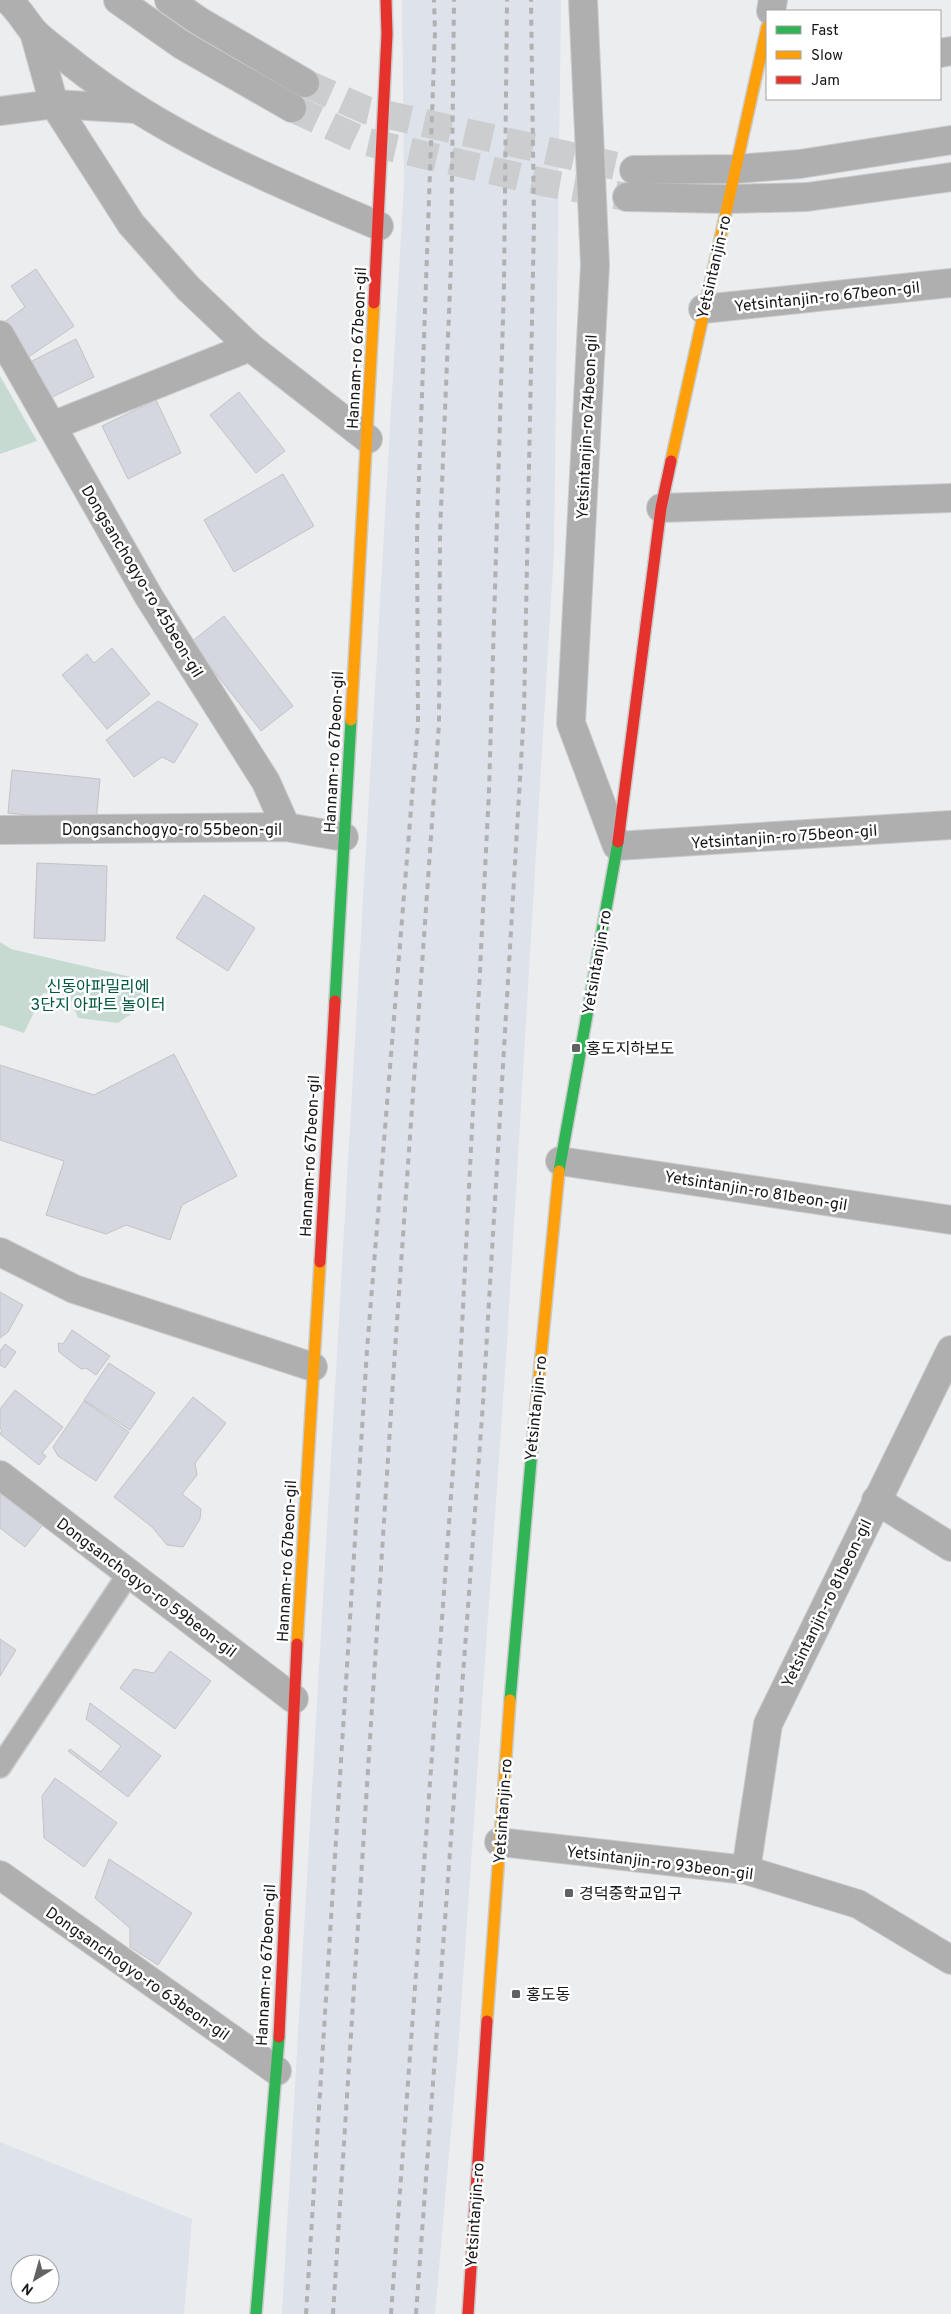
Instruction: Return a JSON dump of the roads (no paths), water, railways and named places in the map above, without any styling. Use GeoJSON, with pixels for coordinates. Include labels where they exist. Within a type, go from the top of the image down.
{"type":"FeatureCollection","features":[{"type":"Feature","properties":{"kind":"street"},"geometry":{"type":"LineString","coordinates":[[8,0],[21,12],[34,32],[74,65],[139,110],[241,167],[379,226]]}},
{"type":"Feature","properties":{"kind":"street"},"geometry":{"type":"LineString","coordinates":[[118,0],[182,45],[292,108]]}},
{"type":"Feature","properties":{"kind":"street"},"geometry":{"type":"LineString","coordinates":[[169,0],[199,21],[305,83]]}},
{"type":"Feature","properties":{"kind":"street","name":"Hannam-ro 67beon-gil"},"geometry":{"type":"LineString","coordinates":[[256,2314],[277,2071],[294,1699],[368,439],[387,34],[386,0]]}},
{"type":"Feature","properties":{"kind":"street","name":"Yetsintanjin-ro 74beon-gil"},"geometry":{"type":"LineString","coordinates":[[583,0],[595,265],[571,724],[617,846]]}},
{"type":"Feature","properties":{"kind":"street"},"geometry":{"type":"LineString","coordinates":[[34,32],[54,104],[131,224],[188,288],[250,347],[368,439]]}},
{"type":"Feature","properties":{"kind":"street","name":"Yetsintanjin-ro"},"geometry":{"type":"LineString","coordinates":[[468,2314],[499,1842],[527,1494],[560,1161],[617,846],[662,508],[703,309],[736,169],[762,75],[766,37]]}},
{"type":"Feature","properties":{"kind":"street"},"geometry":{"type":"LineString","coordinates":[[0,111],[54,104],[139,110]]}},
{"type":"Feature","properties":{"kind":"street"},"geometry":{"type":"LineString","coordinates":[[634,170],[736,169],[800,164],[951,140]]}},
{"type":"Feature","properties":{"kind":"street"},"geometry":{"type":"LineString","coordinates":[[627,198],[729,199],[807,197],[951,177]]}},
{"type":"Feature","properties":{"kind":"street","name":"Yetsintanjin-ro 67beon-gil"},"geometry":{"type":"LineString","coordinates":[[703,309],[951,283]]}},
{"type":"Feature","properties":{"kind":"street","name":"Dongsanchogyo-ro 45beon-gil"},"geometry":{"type":"LineString","coordinates":[[0,335],[149,597],[266,782],[286,827]]}},
{"type":"Feature","properties":{"kind":"street"},"geometry":{"type":"LineString","coordinates":[[52,426],[250,347]]}},
{"type":"Feature","properties":{"kind":"street"},"geometry":{"type":"LineString","coordinates":[[662,508],[951,498]]}},
{"type":"Feature","properties":{"kind":"street","name":"Yetsintanjin-ro 75beon-gil"},"geometry":{"type":"LineString","coordinates":[[617,846],[951,825]]}},
{"type":"Feature","properties":{"kind":"street","name":"Dongsanchogyo-ro 55beon-gil"},"geometry":{"type":"LineString","coordinates":[[0,830],[286,827],[344,836]]}},
{"type":"Feature","properties":{"kind":"street","name":"Yetsintanjin-ro 81beon-gil"},"geometry":{"type":"LineString","coordinates":[[560,1161],[951,1220]]}},
{"type":"Feature","properties":{"kind":"street"},"geometry":{"type":"LineString","coordinates":[[0,1252],[74,1289],[314,1367]]}},
{"type":"Feature","properties":{"kind":"street","name":"Yetsintanjin-ro 81beon-gil"},"geometry":{"type":"LineString","coordinates":[[746,1870],[768,1724],[951,1350]]}},
{"type":"Feature","properties":{"kind":"street","name":"Dongsanchogyo-ro 59beon-gil"},"geometry":{"type":"LineString","coordinates":[[0,1475],[294,1699]]}},
{"type":"Feature","properties":{"kind":"street"},"geometry":{"type":"LineString","coordinates":[[876,1500],[951,1547]]}},
{"type":"Feature","properties":{"kind":"street","name":"Yetsintanjin-ro 93beon-gil"},"geometry":{"type":"LineString","coordinates":[[499,1842],[746,1870],[858,1904],[951,1960]]}},
{"type":"Feature","properties":{"kind":"street","name":"Dongsanchogyo-ro 63beon-gil"},"geometry":{"type":"LineString","coordinates":[[0,1875],[277,2071]]}},
{"type":"Feature","properties":{"kind":"lane"},"geometry":{"type":"LineString","coordinates":[[0,1768],[129,1573]]}},
{"type":"Feature","properties":{"kind":"tunnel"},"geometry":{"type":"LineString","coordinates":[[305,83],[366,110],[634,170]]}},
{"type":"Feature","properties":{"kind":"tunnel"},"geometry":{"type":"LineString","coordinates":[[292,108],[363,141],[547,183],[627,197]]}},
{"type":"Feature","properties":{"kind":"railway"},"geometry":{"type":"LineString","coordinates":[[306,2314],[367,1350],[418,723],[417,533],[435,32],[434,0]]}},
{"type":"Feature","properties":{"kind":"railway"},"geometry":{"type":"LineString","coordinates":[[333,2314],[395,1350],[439,723],[440,533],[451,264],[454,0]]}},
{"type":"Feature","properties":{"kind":"railway"},"geometry":{"type":"LineString","coordinates":[[391,2314],[459,1387],[489,791],[504,284],[507,0]]}},
{"type":"Feature","properties":{"kind":"railway"},"geometry":{"type":"LineString","coordinates":[[416,2314],[483,1403],[524,711],[534,222],[531,0]]}},
{"type":"Feature","properties":{"kind":"place","name":"홍도지하보도"},"geometry":{"type":"Point","coordinates":[576,1048]}},
{"type":"Feature","properties":{"kind":"place","name":"경덕중학교입구"},"geometry":{"type":"Point","coordinates":[569,1893]}},
{"type":"Feature","properties":{"kind":"place","name":"홍도동"},"geometry":{"type":"Point","coordinates":[516,1994]}},
{"type":"Feature","properties":{"kind":"park label","name":"신동아파밀리에 3단지 아파트 놀이터"},"geometry":{"type":"Point","coordinates":[98,995]}}]}
